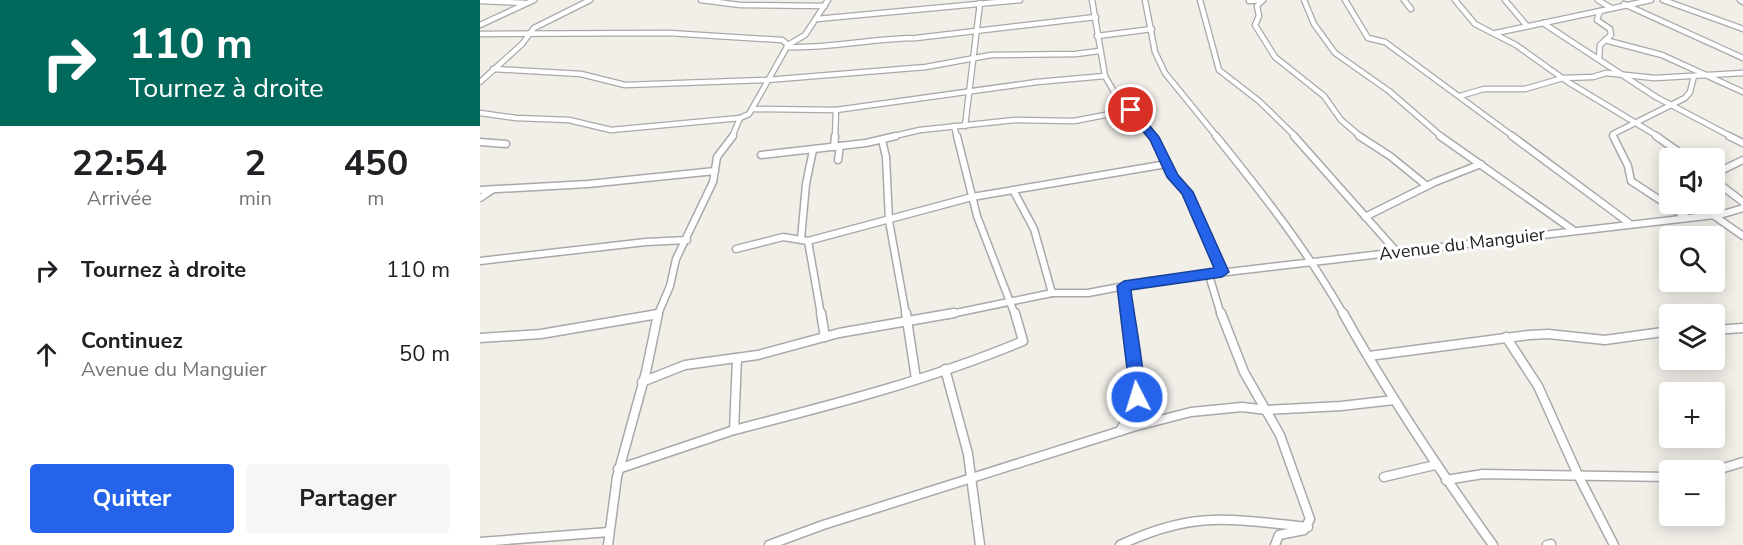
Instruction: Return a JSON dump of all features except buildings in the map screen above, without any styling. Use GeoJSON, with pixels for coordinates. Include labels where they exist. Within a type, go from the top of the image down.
{"type":"FeatureCollection","features":[{"type":"Feature","properties":{"kind":"street"},"geometry":{"type":"LineString","coordinates":[[480,25],[534,0]]}},
{"type":"Feature","properties":{"kind":"street"},"geometry":{"type":"LineString","coordinates":[[480,82],[522,44],[530,32],[540,24],[590,0]]}},
{"type":"Feature","properties":{"kind":"street"},"geometry":{"type":"LineString","coordinates":[[701,0],[740,5],[825,6]]}},
{"type":"Feature","properties":{"kind":"street"},"geometry":{"type":"LineString","coordinates":[[480,113],[516,118],[570,120],[611,130],[741,118],[747,116],[752,109],[788,46],[803,38],[817,20],[828,0]]}},
{"type":"Feature","properties":{"kind":"street"},"geometry":{"type":"LineString","coordinates":[[817,20],[980,2],[1020,0]]}},
{"type":"Feature","properties":{"kind":"street"},"geometry":{"type":"LineString","coordinates":[[1092,0],[1105,76],[1115,95],[1155,139],[1173,177],[1187,192],[1222,272]]}},
{"type":"Feature","properties":{"kind":"street"},"geometry":{"type":"LineString","coordinates":[[1145,0],[1155,52],[1165,73],[1275,209],[1311,263],[1435,465],[1493,545]]}},
{"type":"Feature","properties":{"kind":"street"},"geometry":{"type":"LineString","coordinates":[[1200,0],[1219,70],[1282,123],[1396,251]]}},
{"type":"Feature","properties":{"kind":"street"},"geometry":{"type":"LineString","coordinates":[[1249,1],[1263,0]]}},
{"type":"Feature","properties":{"kind":"street"},"geometry":{"type":"LineString","coordinates":[[1257,8],[1263,0]]}},
{"type":"Feature","properties":{"kind":"street"},"geometry":{"type":"LineString","coordinates":[[1304,0],[1314,24],[1335,53],[1389,91],[1417,119],[1573,230]]}},
{"type":"Feature","properties":{"kind":"street"},"geometry":{"type":"LineString","coordinates":[[1345,0],[1368,38],[1385,42],[1629,223]]}},
{"type":"Feature","properties":{"kind":"street"},"geometry":{"type":"LineString","coordinates":[[1404,0],[1411,9]]}},
{"type":"Feature","properties":{"kind":"street"},"geometry":{"type":"LineString","coordinates":[[1455,0],[1471,24],[1496,33],[1673,148]]}},
{"type":"Feature","properties":{"kind":"street"},"geometry":{"type":"LineString","coordinates":[[1505,0],[1527,26]]}},
{"type":"Feature","properties":{"kind":"street"},"geometry":{"type":"LineString","coordinates":[[1598,0],[1611,9]]}},
{"type":"Feature","properties":{"kind":"street"},"geometry":{"type":"LineString","coordinates":[[1496,33],[1651,0]]}},
{"type":"Feature","properties":{"kind":"street"},"geometry":{"type":"LineString","coordinates":[[1664,0],[1743,29]]}},
{"type":"Feature","properties":{"kind":"street"},"geometry":{"type":"LineString","coordinates":[[480,1],[528,3]]}},
{"type":"Feature","properties":{"kind":"street"},"geometry":{"type":"LineString","coordinates":[[1249,1],[1257,8],[1259,16],[1255,25],[1272,54],[1324,96],[1341,120],[1427,186]]}},
{"type":"Feature","properties":{"kind":"street"},"geometry":{"type":"LineString","coordinates":[[965,126],[980,2]]}},
{"type":"Feature","properties":{"kind":"street"},"geometry":{"type":"LineString","coordinates":[[1624,4],[1743,57]]}},
{"type":"Feature","properties":{"kind":"street"},"geometry":{"type":"LineString","coordinates":[[1599,58],[1600,45],[1610,38],[1611,31],[1598,20],[1600,11]]}},
{"type":"Feature","properties":{"kind":"street"},"geometry":{"type":"LineString","coordinates":[[480,34],[669,33],[782,40],[788,46],[813,48],[886,38],[976,32],[1096,17]]}},
{"type":"Feature","properties":{"kind":"street"},"geometry":{"type":"LineString","coordinates":[[1544,23],[1673,106],[1743,143]]}},
{"type":"Feature","properties":{"kind":"street"},"geometry":{"type":"LineString","coordinates":[[1097,36],[1152,29]]}},
{"type":"Feature","properties":{"kind":"street"},"geometry":{"type":"LineString","coordinates":[[1605,40],[1662,55],[1743,92]]}},
{"type":"Feature","properties":{"kind":"street"},"geometry":{"type":"LineString","coordinates":[[493,69],[582,75],[626,85],[767,80],[907,69],[974,58],[1100,51]]}},
{"type":"Feature","properties":{"kind":"street"},"geometry":{"type":"LineString","coordinates":[[1460,96],[1484,89],[1525,89],[1563,78],[1622,74],[1655,78],[1743,73]]}},
{"type":"Feature","properties":{"kind":"street"},"geometry":{"type":"LineString","coordinates":[[752,109],[836,110],[882,106],[898,101],[970,90],[1105,76]]}},
{"type":"Feature","properties":{"kind":"street"},"geometry":{"type":"LineString","coordinates":[[1686,217],[1632,181],[1628,166],[1613,136],[1649,115],[1673,106],[1689,94],[1694,76]]}},
{"type":"Feature","properties":{"kind":"street"},"geometry":{"type":"LineString","coordinates":[[836,110],[838,160]]}},
{"type":"Feature","properties":{"kind":"street"},"geometry":{"type":"LineString","coordinates":[[761,155],[882,140],[920,130],[1015,120],[1074,121],[1131,110]]}},
{"type":"Feature","properties":{"kind":"street"},"geometry":{"type":"LineString","coordinates":[[608,545],[618,469],[658,314],[670,286],[676,258],[687,240],[715,171],[717,157],[732,138],[741,118]]}},
{"type":"Feature","properties":{"kind":"street"},"geometry":{"type":"LineString","coordinates":[[618,469],[734,430],[916,379],[990,355],[1023,341],[1011,301],[988,249],[954,126]]}},
{"type":"Feature","properties":{"kind":"street"},"geometry":{"type":"LineString","coordinates":[[882,140],[886,157],[889,221],[916,379]]}},
{"type":"Feature","properties":{"kind":"street"},"geometry":{"type":"LineString","coordinates":[[480,142],[506,144]]}},
{"type":"Feature","properties":{"kind":"street"},"geometry":{"type":"LineString","coordinates":[[813,150],[806,184],[805,240],[825,337]]}},
{"type":"Feature","properties":{"kind":"street"},"geometry":{"type":"LineString","coordinates":[[1725,169],[1743,160]]}},
{"type":"Feature","properties":{"kind":"street"},"geometry":{"type":"LineString","coordinates":[[736,249],[783,237],[805,240],[889,221],[972,197],[1076,182],[1167,164]]}},
{"type":"Feature","properties":{"kind":"street"},"geometry":{"type":"LineString","coordinates":[[1365,217],[1427,186],[1481,164]]}},
{"type":"Feature","properties":{"kind":"street"},"geometry":{"type":"LineString","coordinates":[[480,190],[594,184],[715,171]]}},
{"type":"Feature","properties":{"kind":"street"},"geometry":{"type":"LineString","coordinates":[[1725,188],[1743,202]]}},
{"type":"Feature","properties":{"kind":"street"},"geometry":{"type":"LineString","coordinates":[[480,198],[492,190]]}},
{"type":"Feature","properties":{"kind":"street"},"geometry":{"type":"LineString","coordinates":[[1013,190],[1034,229],[1052,293]]}},
{"type":"Feature","properties":{"kind":"street","name":"Avenue du Manguier"},"geometry":{"type":"LineString","coordinates":[[1725,212],[1743,208]]}},
{"type":"Feature","properties":{"kind":"street"},"geometry":{"type":"LineString","coordinates":[[1713,214],[1743,236]]}},
{"type":"Feature","properties":{"kind":"street","name":"Avenue du Manguier"},"geometry":{"type":"LineString","coordinates":[[642,382],[685,365],[758,355],[853,330],[907,323],[1052,293],[1089,293],[1222,272],[1713,214]]}},
{"type":"Feature","properties":{"kind":"street"},"geometry":{"type":"LineString","coordinates":[[480,261],[646,242],[687,240]]}},
{"type":"Feature","properties":{"kind":"street"},"geometry":{"type":"LineString","coordinates":[[1209,274],[1227,335],[1244,372],[1280,435],[1291,463],[1310,519],[1308,527]]}},
{"type":"Feature","properties":{"kind":"street"},"geometry":{"type":"LineString","coordinates":[[1119,432],[1134,405],[1138,384],[1131,355],[1124,286]]}},
{"type":"Feature","properties":{"kind":"street"},"geometry":{"type":"LineString","coordinates":[[480,338],[541,334],[658,314]]}},
{"type":"Feature","properties":{"kind":"street"},"geometry":{"type":"LineString","coordinates":[[1725,329],[1743,328]]}},
{"type":"Feature","properties":{"kind":"street"},"geometry":{"type":"LineString","coordinates":[[1369,356],[1506,337],[1548,334],[1605,340],[1659,333]]}},
{"type":"Feature","properties":{"kind":"street"},"geometry":{"type":"LineString","coordinates":[[1506,337],[1522,355],[1539,384],[1578,477],[1614,545]]}},
{"type":"Feature","properties":{"kind":"street"},"geometry":{"type":"LineString","coordinates":[[734,430],[737,358]]}},
{"type":"Feature","properties":{"kind":"street"},"geometry":{"type":"LineString","coordinates":[[945,369],[960,418],[980,545]]}},
{"type":"Feature","properties":{"kind":"street"},"geometry":{"type":"LineString","coordinates":[[769,545],[1119,432],[1206,409],[1242,407],[1267,410],[1365,405],[1394,400]]}},
{"type":"Feature","properties":{"kind":"street"},"geometry":{"type":"LineString","coordinates":[[1725,468],[1743,462]]}},
{"type":"Feature","properties":{"kind":"street"},"geometry":{"type":"LineString","coordinates":[[1384,477],[1435,465]]}},
{"type":"Feature","properties":{"kind":"street"},"geometry":{"type":"LineString","coordinates":[[1446,480],[1483,474],[1659,477]]}},
{"type":"Feature","properties":{"kind":"street"},"geometry":{"type":"LineString","coordinates":[[1120,545],[1167,525],[1191,520],[1220,519],[1308,527]]}},
{"type":"Feature","properties":{"kind":"street"},"geometry":{"type":"LineString","coordinates":[[1275,545],[1279,535],[1308,527]]}},
{"type":"Feature","properties":{"kind":"street"},"geometry":{"type":"LineString","coordinates":[[480,542],[609,532]]}},
{"type":"Feature","properties":{"kind":"route"},"geometry":{"type":"LineString","coordinates":[[1131,110],[1155,139],[1173,177],[1187,192],[1222,272],[1124,286],[1131,355],[1138,384],[1137,397]]}}]}
